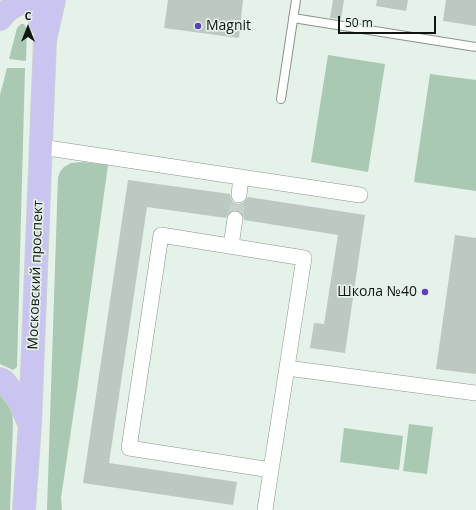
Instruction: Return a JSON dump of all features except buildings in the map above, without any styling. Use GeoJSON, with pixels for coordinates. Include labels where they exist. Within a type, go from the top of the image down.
{"type":"FeatureCollection","features":[{"type":"Feature","properties":{"kind":"main road"},"geometry":{"type":"LineString","coordinates":[[0,17],[7,0]]}},
{"type":"Feature","properties":{"kind":"main road","name":"Московский проспект"},"geometry":{"type":"LineString","coordinates":[[24,510],[30,424],[41,147],[44,32],[40,0]]}},
{"type":"Feature","properties":{"kind":"main road","name":"Московский проспект"},"geometry":{"type":"LineString","coordinates":[[44,32],[54,0]]}},
{"type":"Feature","properties":{"kind":"main road"},"geometry":{"type":"LineString","coordinates":[[0,17],[20,3],[32,5],[38,15],[44,32]]}},
{"type":"Feature","properties":{"kind":"main road"},"geometry":{"type":"LineString","coordinates":[[0,378],[19,400],[30,424]]}},
{"type":"Feature","properties":{"kind":"street"},"geometry":{"type":"LineString","coordinates":[[41,147],[360,195]]}},
{"type":"Feature","properties":{"kind":"street"},"geometry":{"type":"LineString","coordinates":[[239,196],[241,177]]}},
{"type":"Feature","properties":{"kind":"street"},"geometry":{"type":"LineString","coordinates":[[232,246],[235,219]]}},
{"type":"Feature","properties":{"kind":"street"},"geometry":{"type":"LineString","coordinates":[[265,510],[304,258],[161,235],[129,448],[271,470]]}},
{"type":"Feature","properties":{"kind":"street"},"geometry":{"type":"LineString","coordinates":[[286,368],[476,393]]}},
{"type":"Feature","properties":{"kind":"lane"},"geometry":{"type":"LineString","coordinates":[[281,99],[296,0]]}},
{"type":"Feature","properties":{"kind":"lane"},"geometry":{"type":"LineString","coordinates":[[293,18],[476,47]]}},
{"type":"Feature","properties":{"kind":"green space"},"geometry":{"type":"Polygon","coordinates":[[[21,24],[24,24],[27,29],[26,61],[9,59],[17,28],[21,24]]]}},
{"type":"Feature","properties":{"kind":"green space"},"geometry":{"type":"Polygon","coordinates":[[[328,55],[385,64],[368,172],[311,162],[328,55]]]}},
{"type":"Feature","properties":{"kind":"green space"},"geometry":{"type":"Polygon","coordinates":[[[7,68],[25,68],[17,367],[13,370],[0,364],[0,95],[7,68]]]}},
{"type":"Feature","properties":{"kind":"green space"},"geometry":{"type":"Polygon","coordinates":[[[430,74],[476,80],[476,191],[414,182],[430,74]]]}},
{"type":"Feature","properties":{"kind":"green space"},"geometry":{"type":"Polygon","coordinates":[[[82,162],[108,165],[61,498],[62,510],[47,510],[58,177],[64,167],[71,163],[82,162]]]}},
{"type":"Feature","properties":{"kind":"green space"},"geometry":{"type":"Polygon","coordinates":[[[0,390],[9,401],[13,422],[10,510],[0,510],[0,390]]]}},
{"type":"Feature","properties":{"kind":"green space"},"geometry":{"type":"Polygon","coordinates":[[[409,424],[433,427],[427,474],[403,471],[409,424]]]}},
{"type":"Feature","properties":{"kind":"green space"},"geometry":{"type":"Polygon","coordinates":[[[344,428],[403,436],[399,470],[340,462],[344,428]]]}},
{"type":"Feature","properties":{"kind":"tunnel"},"geometry":{"type":"LineString","coordinates":[[235,219],[239,195]]}},
{"type":"Feature","properties":{"kind":"place","name":"Magnit"},"geometry":{"type":"Point","coordinates":[198,26]}},
{"type":"Feature","properties":{"kind":"place","name":"Школа №40"},"geometry":{"type":"Point","coordinates":[425,292]}}]}
